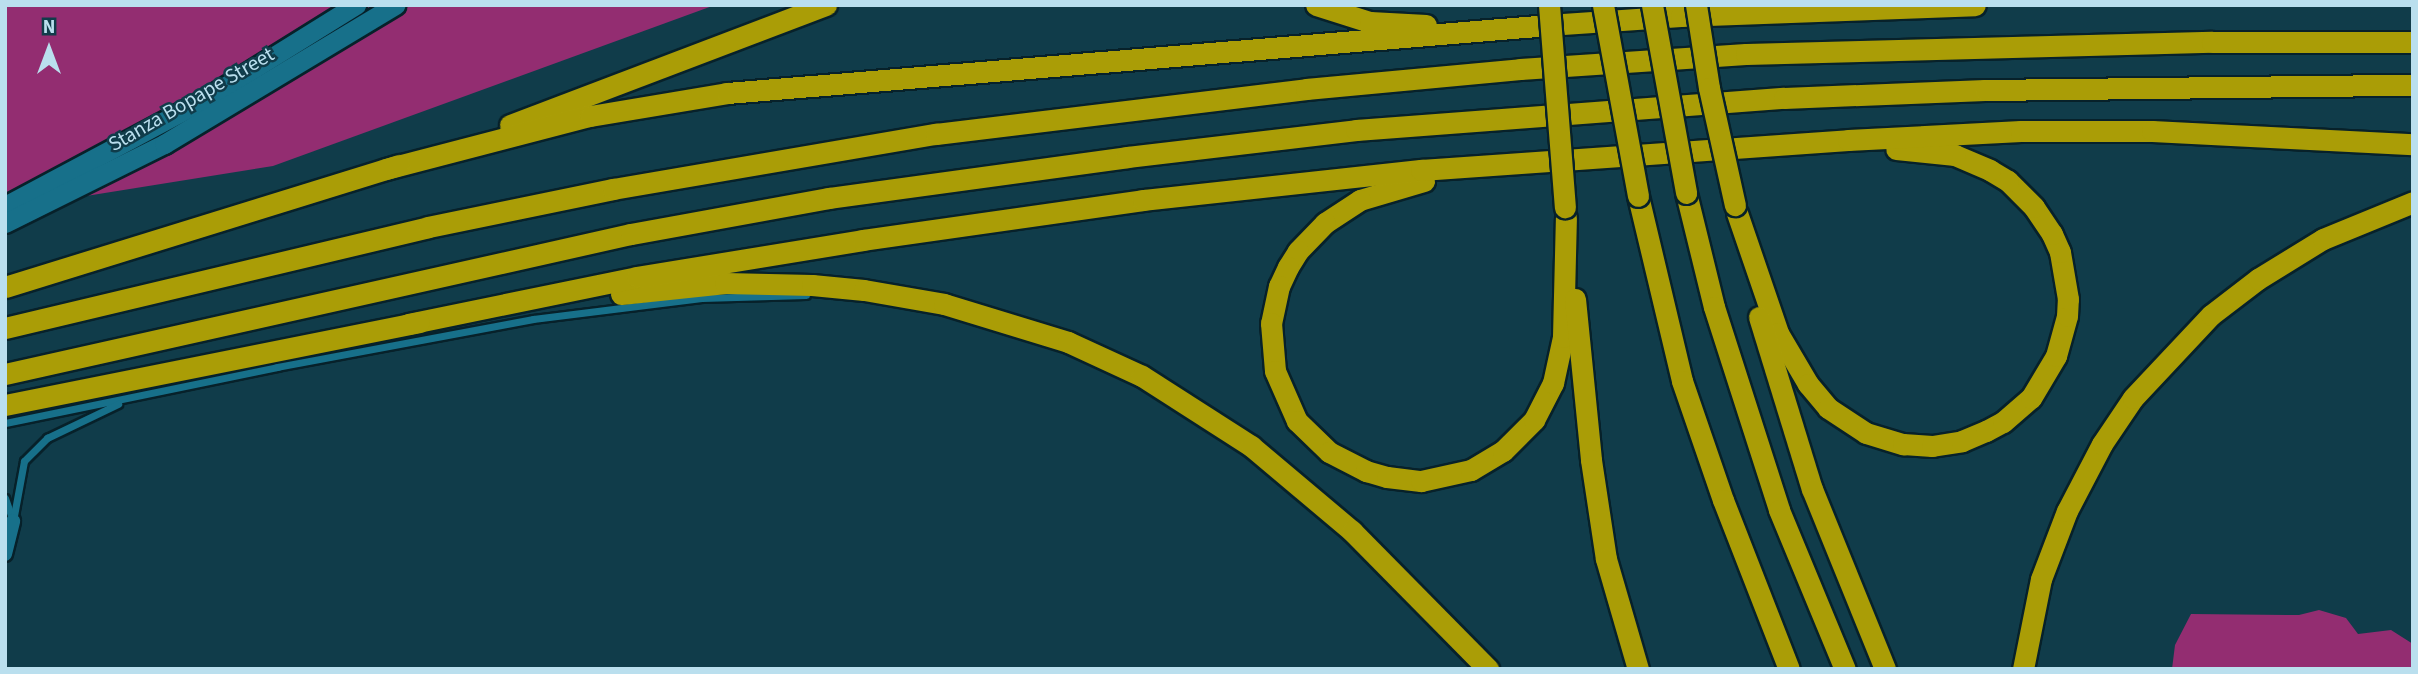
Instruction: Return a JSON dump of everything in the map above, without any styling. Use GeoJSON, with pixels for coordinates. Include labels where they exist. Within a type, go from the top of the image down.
{"type":"FeatureCollection","features":[{"type":"Feature","properties":{"kind":"highway"},"geometry":{"type":"LineString","coordinates":[[386,169],[826,5]]}},
{"type":"Feature","properties":{"kind":"highway"},"geometry":{"type":"LineString","coordinates":[[1316,5],[1370,22],[1408,26],[1548,15],[1975,5]]}},
{"type":"Feature","properties":{"kind":"highway"},"geometry":{"type":"LineString","coordinates":[[1603,5],[1638,196],[1682,381],[1723,500],[1789,669]]}},
{"type":"Feature","properties":{"kind":"highway"},"geometry":{"type":"LineString","coordinates":[[1652,5],[1686,193],[1714,307],[1779,510],[1845,669]]}},
{"type":"Feature","properties":{"kind":"highway"},"geometry":{"type":"LineString","coordinates":[[1689,10],[1755,5]]}},
{"type":"Feature","properties":{"kind":"highway"},"geometry":{"type":"LineString","coordinates":[[1689,10],[1764,336],[1812,489],[1885,669]]}},
{"type":"Feature","properties":{"kind":"highway"},"geometry":{"type":"LineString","coordinates":[[5,287],[386,169],[590,116],[727,93],[1548,15]]}},
{"type":"Feature","properties":{"kind":"highway"},"geometry":{"type":"LineString","coordinates":[[1548,15],[1565,213],[1591,460],[1606,559],[1638,669]]}},
{"type":"Feature","properties":{"kind":"highway"},"geometry":{"type":"LineString","coordinates":[[5,328],[415,230],[613,189],[936,134],[1293,90],[1520,69],[1746,54],[2212,42],[2413,42]]}},
{"type":"Feature","properties":{"kind":"highway"},"geometry":{"type":"LineString","coordinates":[[5,374],[631,234],[829,198],[1101,160],[1356,130],[1784,98],[1985,90],[2413,85]]}},
{"type":"Feature","properties":{"kind":"highway"},"geometry":{"type":"LineString","coordinates":[[5,405],[637,277],[1031,215],[1421,170],[1931,135],[2093,130],[2222,133],[2413,144]]}},
{"type":"Feature","properties":{"kind":"highway"},"geometry":{"type":"LineString","coordinates":[[1719,150],[1909,149],[1955,155],[2008,181],[2034,206],[2052,233],[2060,252],[2068,299],[2067,316],[2056,356],[2041,385],[2018,411],[2003,422],[1962,441],[1932,446],[1903,444],[1866,433],[1828,408],[1793,362],[1772,319],[1736,209]]}},
{"type":"Feature","properties":{"kind":"highway"},"geometry":{"type":"LineString","coordinates":[[1565,213],[1564,306],[1559,362],[1553,383],[1534,420],[1503,451],[1455,475],[1405,480],[1366,471],[1347,463],[1329,452],[1297,421],[1282,392],[1272,357],[1273,307],[1288,267],[1304,244],[1325,223],[1360,200],[1419,182],[1583,159]]}},
{"type":"Feature","properties":{"kind":"highway"},"geometry":{"type":"LineString","coordinates":[[2023,669],[2042,579],[2062,523],[2102,444],[2133,398],[2197,328],[2249,285],[2323,239],[2413,202]]}},
{"type":"Feature","properties":{"kind":"highway"},"geometry":{"type":"LineString","coordinates":[[408,324],[659,289],[725,283],[812,285],[901,295],[981,314],[1068,342],[1142,376],[1212,418],[1259,452],[1352,531],[1488,669]]}},
{"type":"Feature","properties":{"kind":"main road","name":"Stanza Bopape Street"},"geometry":{"type":"LineString","coordinates":[[5,206],[200,102],[356,5]]}},
{"type":"Feature","properties":{"kind":"main road","name":"Stanza Bopape Street"},"geometry":{"type":"LineString","coordinates":[[5,223],[164,144],[395,5]]}},
{"type":"Feature","properties":{"kind":"street"},"geometry":{"type":"LineString","coordinates":[[5,554],[13,521]]}},
{"type":"Feature","properties":{"kind":"lane"},"geometry":{"type":"LineString","coordinates":[[5,424],[277,367],[533,320],[628,306],[702,298],[901,295]]}},
{"type":"Feature","properties":{"kind":"lane"},"geometry":{"type":"LineString","coordinates":[[13,521],[24,461],[47,438],[128,399]]}},
{"type":"Feature","properties":{"kind":"lane"},"geometry":{"type":"LineString","coordinates":[[5,498],[13,521]]}},
{"type":"Feature","properties":{"kind":"shaded area"},"geometry":{"type":"Polygon","coordinates":[[[5,5],[715,5],[273,166],[5,209],[5,5]]]}},
{"type":"Feature","properties":{"kind":"shaded area"},"geometry":{"type":"Polygon","coordinates":[[[2319,610],[2346,618],[2358,634],[2391,630],[2413,644],[2413,669],[2172,669],[2175,645],[2191,614],[2299,615],[2319,610]]]}}]}
